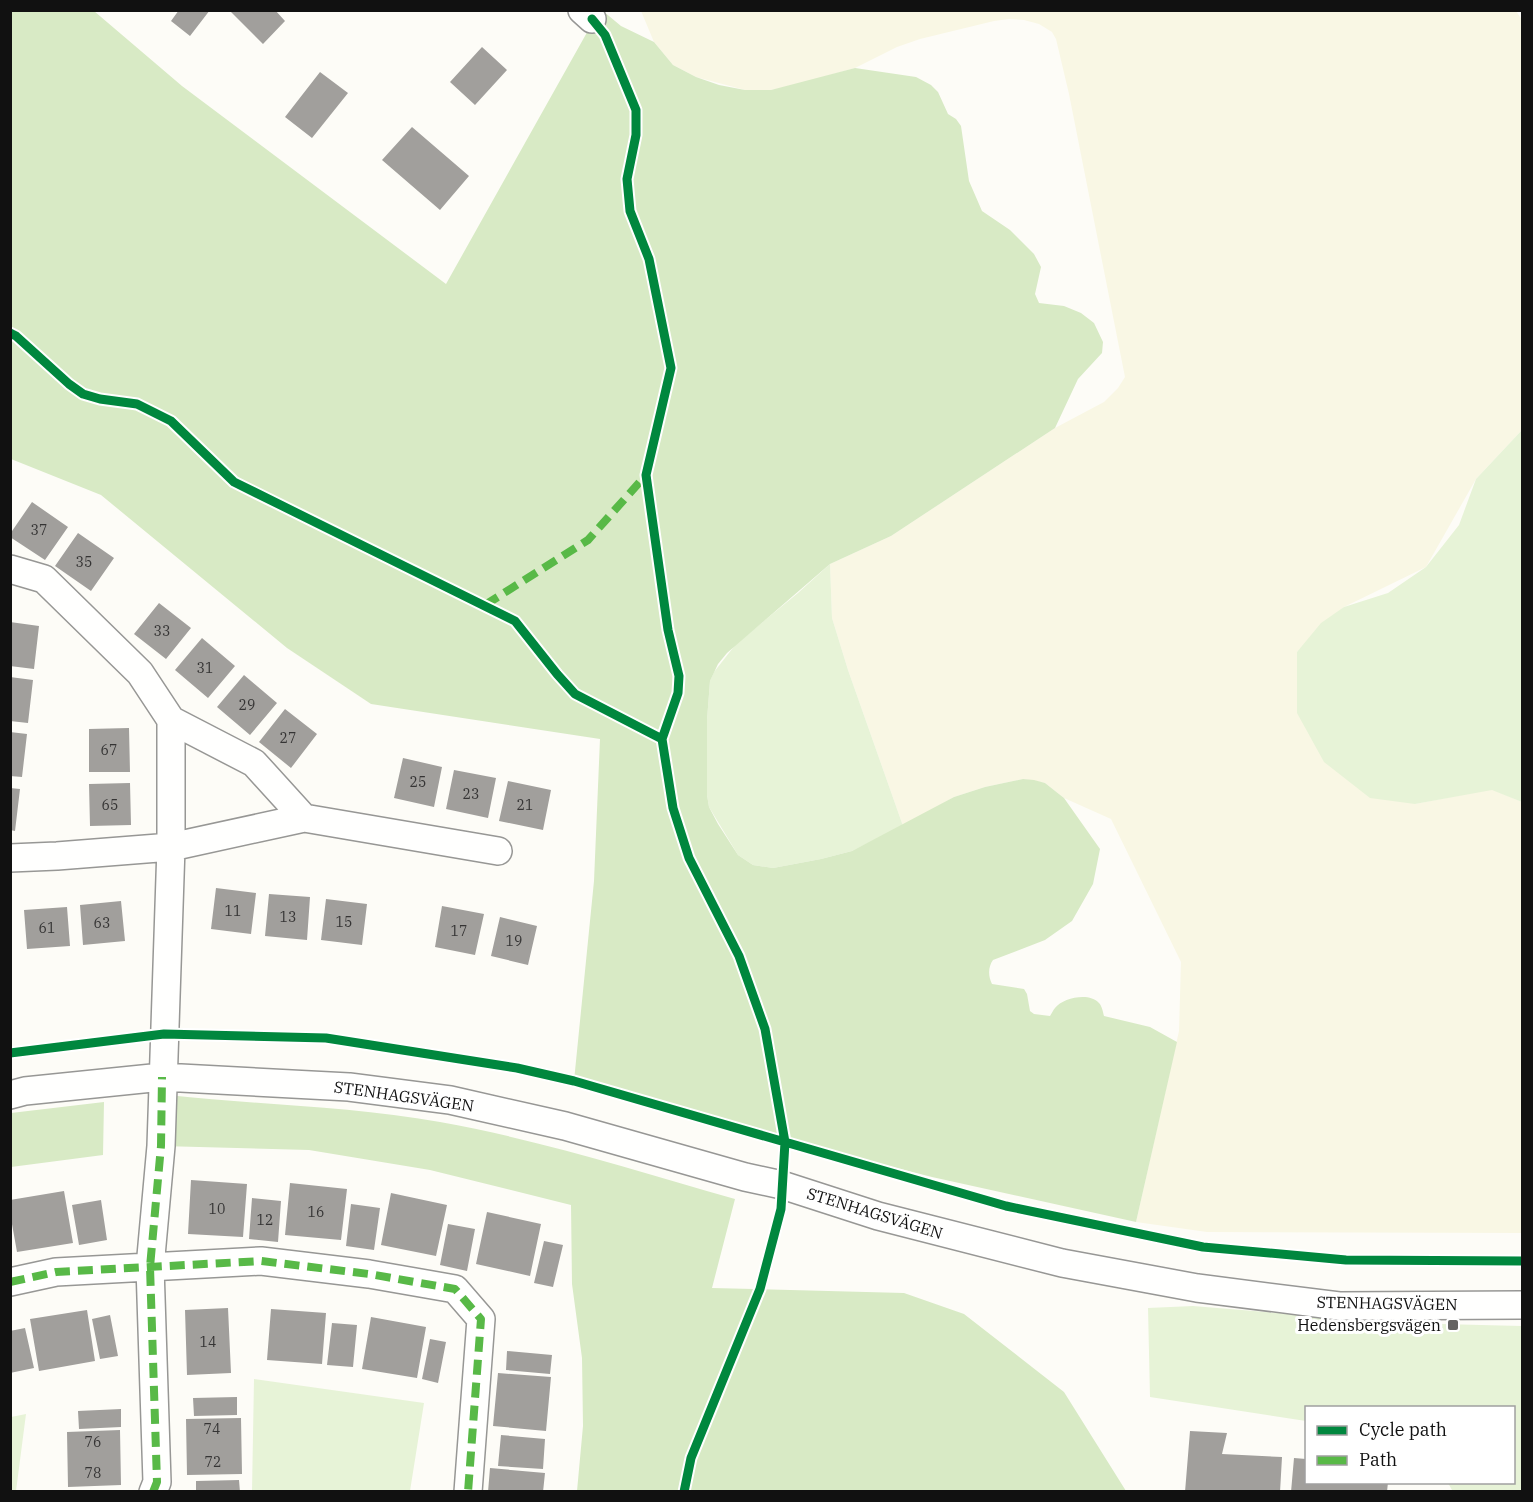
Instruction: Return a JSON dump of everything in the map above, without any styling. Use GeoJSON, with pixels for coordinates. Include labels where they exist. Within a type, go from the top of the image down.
{"type":"FeatureCollection","features":[{"type":"Feature","properties":{"kind":"street"},"geometry":{"type":"LineString","coordinates":[[10,569],[44,579],[140,673],[171,720],[254,764],[304,819]]}},
{"type":"Feature","properties":{"kind":"street"},"geometry":{"type":"LineString","coordinates":[[153,1491],[157,1482],[150,1267],[161,1146],[171,847],[171,720]]}},
{"type":"Feature","properties":{"kind":"street"},"geometry":{"type":"LineString","coordinates":[[10,858],[171,847],[304,819],[498,851]]}},
{"type":"Feature","properties":{"kind":"street","name":"STENHAGSVÄGEN"},"geometry":{"type":"LineString","coordinates":[[10,1095],[25,1091],[162,1077],[349,1087],[450,1100],[565,1126],[745,1177],[782,1185],[878,1216],[1062,1263],[1197,1288],[1339,1306],[1522,1305]]}},
{"type":"Feature","properties":{"kind":"street"},"geometry":{"type":"LineString","coordinates":[[10,1282],[56,1272],[261,1261],[369,1274],[454,1289],[481,1319],[468,1491]]}},
{"type":"Feature","properties":{"kind":"shaded area"},"geometry":{"type":"Polygon","coordinates":[[[641,11],[1516,11],[1522,20],[1522,430],[1476,479],[1426,567],[1344,607],[1297,652],[1415,804],[1492,789],[1522,802],[1522,1233],[1207,1232],[1136,1222],[1179,1031],[1181,962],[1111,819],[1064,798],[1045,783],[1023,779],[985,787],[954,797],[903,826],[832,618],[830,564],[891,536],[1055,428],[1104,402],[1125,377],[1069,94],[1056,39],[1052,32],[1039,24],[1024,20],[994,21],[920,39],[897,47],[855,68],[791,86],[771,90],[745,90],[696,77],[673,65],[654,42],[641,11]]]}},
{"type":"Feature","properties":{"kind":"green space"},"geometry":{"type":"Polygon","coordinates":[[[10,11],[94,11],[182,86],[446,284],[599,11],[603,11],[621,26],[654,42],[673,65],[696,77],[719,85],[745,90],[771,90],[855,68],[916,77],[931,85],[938,92],[948,114],[961,126],[969,181],[982,211],[1010,230],[1034,254],[1041,267],[1035,294],[1039,303],[1064,306],[1081,313],[1094,323],[1103,342],[1102,353],[1078,379],[1055,428],[891,536],[830,564],[727,653],[718,664],[710,681],[707,720],[709,807],[738,855],[753,865],[773,868],[852,851],[954,797],[985,787],[1023,779],[1034,780],[1045,783],[1064,798],[1100,849],[1093,884],[1072,921],[1045,940],[993,960],[989,969],[990,978],[992,984],[1024,989],[1030,1011],[1034,1014],[1050,1016],[1055,1008],[1064,1001],[1089,998],[1100,1004],[1104,1016],[1150,1027],[1177,1042],[1136,1222],[785,1142],[574,1081],[594,881],[600,739],[371,704],[287,648],[101,495],[11,459],[10,11]]]}},
{"type":"Feature","properties":{"kind":"green space"},"geometry":{"type":"Polygon","coordinates":[[[1522,430],[1522,802],[1492,790],[1415,804],[1370,798],[1324,762],[1297,713],[1297,652],[1321,623],[1344,607],[1388,593],[1426,567],[1459,525],[1476,479],[1522,430]]]}},
{"type":"Feature","properties":{"kind":"green space"},"geometry":{"type":"Polygon","coordinates":[[[830,564],[832,618],[903,826],[852,851],[773,868],[753,865],[738,855],[709,807],[707,720],[710,681],[714,672],[736,644],[830,564]]]}},
{"type":"Feature","properties":{"kind":"green space"},"geometry":{"type":"Polygon","coordinates":[[[168,1095],[338,1109],[440,1122],[552,1147],[735,1199],[712,1288],[904,1293],[964,1314],[1064,1392],[1126,1491],[577,1491],[583,1426],[582,1358],[572,1284],[571,1205],[430,1170],[309,1150],[161,1146],[168,1095]]]}},
{"type":"Feature","properties":{"kind":"green space"},"geometry":{"type":"Polygon","coordinates":[[[104,1102],[103,1155],[11,1167],[11,1113],[104,1102]]]}},
{"type":"Feature","properties":{"kind":"green space"},"geometry":{"type":"Polygon","coordinates":[[[1193,1306],[1400,1323],[1522,1326],[1522,1491],[1457,1491],[1452,1490],[1449,1484],[1515,1484],[1515,1406],[1305,1406],[1305,1421],[1150,1397],[1148,1308],[1193,1306]]]}},
{"type":"Feature","properties":{"kind":"green space"},"geometry":{"type":"Polygon","coordinates":[[[254,1379],[424,1403],[410,1491],[252,1491],[254,1379]]]}},
{"type":"Feature","properties":{"kind":"green space"},"geometry":{"type":"Polygon","coordinates":[[[26,1414],[16,1491],[11,1491],[11,1417],[26,1414]]]}},
{"type":"Feature","properties":{"kind":"building"},"geometry":{"type":"Polygon","coordinates":[[[179,10],[210,10],[190,36],[171,21],[179,10]]]}},
{"type":"Feature","properties":{"kind":"building"},"geometry":{"type":"Polygon","coordinates":[[[229,10],[275,10],[285,21],[263,44],[229,10]]]}},
{"type":"Feature","properties":{"kind":"building"},"geometry":{"type":"Polygon","coordinates":[[[482,47],[507,70],[475,105],[450,82],[482,47]]]}},
{"type":"Feature","properties":{"kind":"building"},"geometry":{"type":"Polygon","coordinates":[[[320,72],[348,93],[312,138],[285,117],[320,72]]]}},
{"type":"Feature","properties":{"kind":"building"},"geometry":{"type":"Polygon","coordinates":[[[412,127],[469,176],[440,210],[382,160],[412,127]]]}},
{"type":"Feature","properties":{"kind":"building"},"geometry":{"type":"Polygon","coordinates":[[[32,502],[68,527],[45,560],[10,537],[32,502]]]}},
{"type":"Feature","properties":{"kind":"building"},"geometry":{"type":"Polygon","coordinates":[[[78,533],[114,558],[91,591],[55,566],[78,533]]]}},
{"type":"Feature","properties":{"kind":"building"},"geometry":{"type":"Polygon","coordinates":[[[159,603],[191,628],[166,659],[134,634],[159,603]]]}},
{"type":"Feature","properties":{"kind":"building"},"geometry":{"type":"Polygon","coordinates":[[[10,622],[39,626],[34,669],[10,666],[10,622]]]}},
{"type":"Feature","properties":{"kind":"building"},"geometry":{"type":"Polygon","coordinates":[[[202,638],[235,666],[208,698],[175,670],[202,638]]]}},
{"type":"Feature","properties":{"kind":"building"},"geometry":{"type":"Polygon","coordinates":[[[244,675],[277,703],[250,735],[217,707],[244,675]]]}},
{"type":"Feature","properties":{"kind":"building"},"geometry":{"type":"Polygon","coordinates":[[[10,677],[33,680],[28,723],[10,721],[10,677]]]}},
{"type":"Feature","properties":{"kind":"building"},"geometry":{"type":"Polygon","coordinates":[[[285,709],[317,734],[291,768],[259,742],[285,709]]]}},
{"type":"Feature","properties":{"kind":"building"},"geometry":{"type":"Polygon","coordinates":[[[129,728],[130,772],[89,772],[89,729],[129,728]]]}},
{"type":"Feature","properties":{"kind":"building"},"geometry":{"type":"Polygon","coordinates":[[[10,732],[27,734],[22,777],[10,776],[10,732]]]}},
{"type":"Feature","properties":{"kind":"building"},"geometry":{"type":"Polygon","coordinates":[[[403,758],[442,767],[434,807],[394,798],[403,758]]]}},
{"type":"Feature","properties":{"kind":"building"},"geometry":{"type":"Polygon","coordinates":[[[454,770],[496,778],[488,818],[446,809],[454,770]]]}},
{"type":"Feature","properties":{"kind":"building"},"geometry":{"type":"Polygon","coordinates":[[[508,781],[551,790],[543,830],[499,821],[508,781]]]}},
{"type":"Feature","properties":{"kind":"building"},"geometry":{"type":"Polygon","coordinates":[[[130,783],[131,825],[90,826],[89,784],[130,783]]]}},
{"type":"Feature","properties":{"kind":"building"},"geometry":{"type":"Polygon","coordinates":[[[10,788],[20,789],[15,831],[10,830],[10,788]]]}},
{"type":"Feature","properties":{"kind":"building"},"geometry":{"type":"Polygon","coordinates":[[[216,888],[256,893],[251,934],[211,929],[216,888]]]}},
{"type":"Feature","properties":{"kind":"building"},"geometry":{"type":"Polygon","coordinates":[[[269,894],[310,897],[307,940],[265,936],[269,894]]]}},
{"type":"Feature","properties":{"kind":"building"},"geometry":{"type":"Polygon","coordinates":[[[326,899],[367,904],[362,945],[321,940],[326,899]]]}},
{"type":"Feature","properties":{"kind":"building"},"geometry":{"type":"Polygon","coordinates":[[[121,901],[125,941],[83,945],[80,905],[121,901]]]}},
{"type":"Feature","properties":{"kind":"building"},"geometry":{"type":"Polygon","coordinates":[[[442,906],[484,914],[475,955],[435,947],[442,906]]]}},
{"type":"Feature","properties":{"kind":"building"},"geometry":{"type":"Polygon","coordinates":[[[67,907],[70,946],[27,949],[24,910],[67,907]]]}},
{"type":"Feature","properties":{"kind":"building"},"geometry":{"type":"Polygon","coordinates":[[[500,917],[537,926],[528,965],[491,956],[500,917]]]}},
{"type":"Feature","properties":{"kind":"building"},"geometry":{"type":"Polygon","coordinates":[[[191,1180],[247,1184],[243,1237],[188,1234],[191,1180]]]}},
{"type":"Feature","properties":{"kind":"building"},"geometry":{"type":"Polygon","coordinates":[[[290,1183],[347,1189],[341,1240],[285,1235],[290,1183]]]}},
{"type":"Feature","properties":{"kind":"building"},"geometry":{"type":"Polygon","coordinates":[[[64,1191],[73,1243],[17,1252],[10,1200],[64,1191]]]}},
{"type":"Feature","properties":{"kind":"building"},"geometry":{"type":"Polygon","coordinates":[[[391,1193],[447,1205],[436,1256],[381,1245],[391,1193]]]}},
{"type":"Feature","properties":{"kind":"building"},"geometry":{"type":"Polygon","coordinates":[[[252,1198],[281,1201],[278,1242],[249,1239],[252,1198]]]}},
{"type":"Feature","properties":{"kind":"building"},"geometry":{"type":"Polygon","coordinates":[[[101,1200],[107,1240],[79,1245],[72,1205],[101,1200]]]}},
{"type":"Feature","properties":{"kind":"building"},"geometry":{"type":"Polygon","coordinates":[[[351,1204],[380,1208],[374,1250],[346,1246],[351,1204]]]}},
{"type":"Feature","properties":{"kind":"building"},"geometry":{"type":"Polygon","coordinates":[[[487,1212],[541,1224],[530,1276],[476,1264],[487,1212]]]}},
{"type":"Feature","properties":{"kind":"building"},"geometry":{"type":"Polygon","coordinates":[[[448,1224],[475,1229],[467,1271],[440,1265],[448,1224]]]}},
{"type":"Feature","properties":{"kind":"building"},"geometry":{"type":"Polygon","coordinates":[[[544,1241],[563,1245],[553,1287],[534,1283],[544,1241]]]}},
{"type":"Feature","properties":{"kind":"building"},"geometry":{"type":"Polygon","coordinates":[[[228,1308],[231,1373],[187,1375],[185,1310],[228,1308]]]}},
{"type":"Feature","properties":{"kind":"building"},"geometry":{"type":"Polygon","coordinates":[[[271,1309],[326,1313],[322,1364],[267,1360],[271,1309]]]}},
{"type":"Feature","properties":{"kind":"building"},"geometry":{"type":"Polygon","coordinates":[[[87,1310],[95,1361],[39,1371],[30,1319],[87,1310]]]}},
{"type":"Feature","properties":{"kind":"building"},"geometry":{"type":"Polygon","coordinates":[[[110,1315],[118,1356],[100,1359],[92,1319],[110,1315]]]}},
{"type":"Feature","properties":{"kind":"building"},"geometry":{"type":"Polygon","coordinates":[[[371,1317],[426,1327],[417,1378],[362,1369],[371,1317]]]}},
{"type":"Feature","properties":{"kind":"building"},"geometry":{"type":"Polygon","coordinates":[[[332,1323],[357,1325],[353,1367],[327,1365],[332,1323]]]}},
{"type":"Feature","properties":{"kind":"building"},"geometry":{"type":"Polygon","coordinates":[[[25,1328],[34,1368],[10,1373],[10,1331],[25,1328]]]}},
{"type":"Feature","properties":{"kind":"building"},"geometry":{"type":"Polygon","coordinates":[[[430,1339],[446,1342],[438,1383],[422,1379],[430,1339]]]}},
{"type":"Feature","properties":{"kind":"building"},"geometry":{"type":"Polygon","coordinates":[[[507,1351],[552,1355],[550,1374],[506,1370],[507,1351]]]}},
{"type":"Feature","properties":{"kind":"building"},"geometry":{"type":"Polygon","coordinates":[[[498,1373],[551,1377],[546,1431],[493,1426],[498,1373]]]}},
{"type":"Feature","properties":{"kind":"building"},"geometry":{"type":"Polygon","coordinates":[[[237,1397],[237,1415],[194,1416],[193,1398],[237,1397]]]}},
{"type":"Feature","properties":{"kind":"building"},"geometry":{"type":"Polygon","coordinates":[[[121,1409],[121,1427],[79,1429],[78,1411],[121,1409]]]}},
{"type":"Feature","properties":{"kind":"building"},"geometry":{"type":"Polygon","coordinates":[[[241,1418],[242,1474],[187,1475],[186,1419],[241,1418]]]}},
{"type":"Feature","properties":{"kind":"building"},"geometry":{"type":"Polygon","coordinates":[[[120,1430],[121,1485],[68,1487],[67,1432],[120,1430]]]}},
{"type":"Feature","properties":{"kind":"building"},"geometry":{"type":"Polygon","coordinates":[[[1190,1431],[1227,1433],[1222,1454],[1282,1457],[1280,1492],[1185,1492],[1190,1431]]]}},
{"type":"Feature","properties":{"kind":"building"},"geometry":{"type":"Polygon","coordinates":[[[501,1435],[545,1439],[543,1469],[498,1466],[501,1435]]]}},
{"type":"Feature","properties":{"kind":"building"},"geometry":{"type":"Polygon","coordinates":[[[1294,1458],[1305,1459],[1305,1484],[1388,1484],[1387,1492],[1291,1492],[1294,1458]]]}},
{"type":"Feature","properties":{"kind":"building"},"geometry":{"type":"Polygon","coordinates":[[[490,1468],[545,1473],[543,1492],[488,1492],[490,1468]]]}},
{"type":"Feature","properties":{"kind":"building"},"geometry":{"type":"Polygon","coordinates":[[[239,1480],[240,1492],[196,1492],[196,1481],[239,1480]]]}},
{"type":"Feature","properties":{"kind":"marked path"},"geometry":{"type":"LineString","coordinates":[[485,605],[588,540],[646,475]]}},
{"type":"Feature","properties":{"kind":"marked path"},"geometry":{"type":"LineString","coordinates":[[153,1492],[157,1482],[150,1267],[161,1146],[162,1077]]}},
{"type":"Feature","properties":{"kind":"marked path"},"geometry":{"type":"LineString","coordinates":[[10,1282],[56,1272],[261,1261],[369,1274],[455,1289],[481,1319],[468,1492]]}},
{"type":"Feature","properties":{"kind":"cycle path"},"geometry":{"type":"LineString","coordinates":[[592,19],[605,35],[636,110],[636,135],[627,179],[630,211],[649,259],[671,368],[646,475],[668,630],[679,676],[678,693],[662,739],[673,808],[689,858],[739,956],[765,1029],[785,1142],[781,1209],[760,1289],[691,1458],[684,1492]]}},
{"type":"Feature","properties":{"kind":"cycle path"},"geometry":{"type":"LineString","coordinates":[[10,333],[83,394],[100,399],[137,404],[171,421],[234,482],[515,621],[575,694],[662,739]]}},
{"type":"Feature","properties":{"kind":"cycle path"},"geometry":{"type":"LineString","coordinates":[[10,1053],[164,1034],[326,1038],[517,1068],[574,1081],[1006,1206],[1203,1247],[1346,1260],[1522,1261]]}},
{"type":"Feature","properties":{"kind":"place","name":"Hedensbergsvägen"},"geometry":{"type":"Point","coordinates":[1453,1325]}}]}
